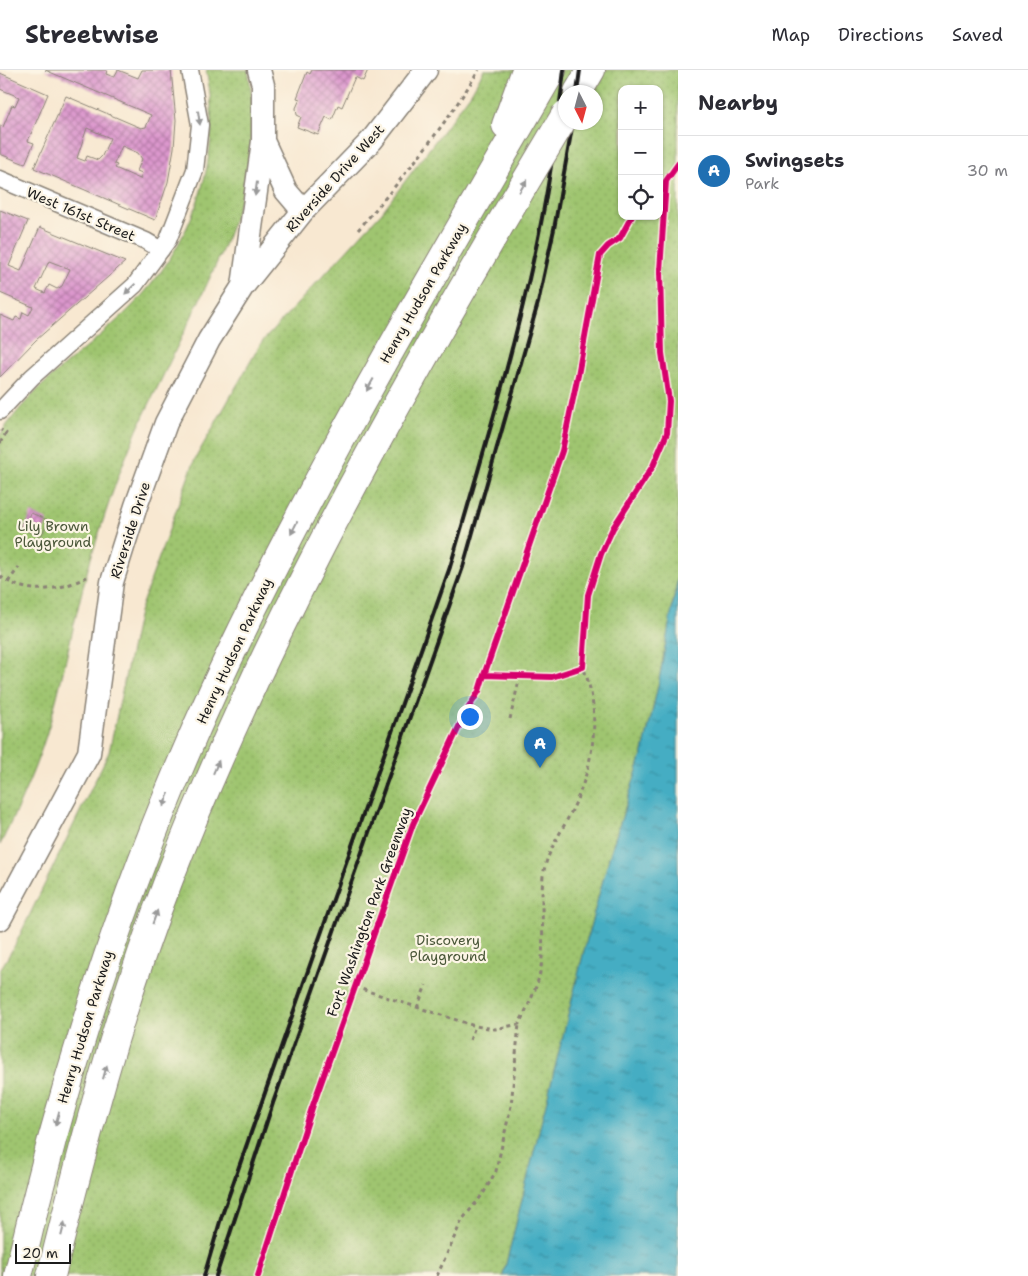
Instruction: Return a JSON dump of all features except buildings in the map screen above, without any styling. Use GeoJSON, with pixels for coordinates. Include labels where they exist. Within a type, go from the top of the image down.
{"type":"FeatureCollection","features":[{"type":"Feature","properties":{"kind":"highway"},"geometry":{"type":"LineString","coordinates":[[482,191],[526,70]]}},
{"type":"Feature","properties":{"kind":"highway","name":"Henry Hudson Parkway"},"geometry":{"type":"LineString","coordinates":[[18,1276],[51,1142],[90,1009],[134,881],[181,765],[235,646],[305,506],[369,386],[552,70]]}},
{"type":"Feature","properties":{"kind":"highway"},"geometry":{"type":"LineString","coordinates":[[582,85],[591,70]]}},
{"type":"Feature","properties":{"kind":"highway"},"geometry":{"type":"LineString","coordinates":[[51,1276],[88,1131],[123,1013],[166,889],[193,820],[245,700],[333,523],[394,410],[558,127]]}},
{"type":"Feature","properties":{"kind":"main road","name":"Riverside Drive"},"geometry":{"type":"LineString","coordinates":[[0,919],[89,753],[112,582],[136,506],[166,423],[209,340],[243,286],[263,141],[263,85],[259,70]]}},
{"type":"Feature","properties":{"kind":"main road","name":"Riverside Drive West"},"geometry":{"type":"LineString","coordinates":[[243,286],[303,212],[372,140],[426,70]]}},
{"type":"Feature","properties":{"kind":"main road","name":"Riverside Drive"},"geometry":{"type":"LineString","coordinates":[[263,141],[286,191],[303,212]]}},
{"type":"Feature","properties":{"kind":"street"},"geometry":{"type":"LineString","coordinates":[[0,411],[32,377],[135,285],[161,250],[182,208],[195,170],[200,125],[190,70]]}},
{"type":"Feature","properties":{"kind":"street","name":"West 161st Street"},"geometry":{"type":"LineString","coordinates":[[0,180],[146,241],[161,250]]}},
{"type":"Feature","properties":{"kind":"path"},"geometry":{"type":"LineString","coordinates":[[358,230],[418,158],[458,105],[479,70]]}},
{"type":"Feature","properties":{"kind":"path"},"geometry":{"type":"LineString","coordinates":[[0,443],[6,433],[1,430]]}},
{"type":"Feature","properties":{"kind":"path"},"geometry":{"type":"LineString","coordinates":[[8,582],[19,567]]}},
{"type":"Feature","properties":{"kind":"path"},"geometry":{"type":"LineString","coordinates":[[0,576],[8,582],[31,590],[56,589],[87,577]]}},
{"type":"Feature","properties":{"kind":"path"},"geometry":{"type":"LineString","coordinates":[[437,1276],[462,1220],[483,1194],[496,1171],[511,1106],[519,1024],[532,998],[541,968],[543,875],[551,846],[582,790],[591,761],[594,701],[583,667],[584,658]]}},
{"type":"Feature","properties":{"kind":"path"},"geometry":{"type":"LineString","coordinates":[[575,670],[583,667]]}},
{"type":"Feature","properties":{"kind":"path"},"geometry":{"type":"LineString","coordinates":[[510,719],[516,675],[528,676]]}},
{"type":"Feature","properties":{"kind":"path"},"geometry":{"type":"LineString","coordinates":[[418,1008],[426,984]]}},
{"type":"Feature","properties":{"kind":"path"},"geometry":{"type":"LineString","coordinates":[[355,987],[474,1026],[495,1029],[519,1024]]}},
{"type":"Feature","properties":{"kind":"path"},"geometry":{"type":"LineString","coordinates":[[470,1040],[474,1026]]}},
{"type":"Feature","properties":{"kind":"green space","name":"Lily Brown Playground"},"geometry":{"type":"Polygon","coordinates":[[[206,70],[248,70],[252,102],[252,132],[249,162],[243,190],[224,246],[144,415],[121,470],[86,574],[57,695],[41,751],[0,845],[0,435],[12,418],[41,387],[122,316],[146,291],[166,264],[183,235],[197,204],[206,172],[211,138],[211,104],[206,70]]]}},
{"type":"Feature","properties":{"kind":"green space","name":"Discovery Playground"},"geometry":{"type":"Polygon","coordinates":[[[484,70],[678,70],[678,576],[658,686],[643,752],[611,851],[589,931],[503,1276],[0,1276],[0,970],[15,945],[109,752],[139,612],[195,459],[261,343],[382,212],[471,93],[484,70]]]}},
{"type":"Feature","properties":{"kind":"water"},"geometry":{"type":"Polygon","coordinates":[[[678,576],[678,1276],[503,1276],[589,931],[611,851],[643,752],[658,686],[678,576]]]}},
{"type":"Feature","properties":{"kind":"railway"},"geometry":{"type":"LineString","coordinates":[[204,1276],[222,1215],[450,567],[522,310],[548,185],[564,70]]}},
{"type":"Feature","properties":{"kind":"railway"},"geometry":{"type":"LineString","coordinates":[[578,85],[580,70]]}},
{"type":"Feature","properties":{"kind":"railway"},"geometry":{"type":"LineString","coordinates":[[216,1276],[273,1103],[463,567],[538,303],[554,229],[572,130]]}},
{"type":"Feature","properties":{"kind":"cycle path","name":"Fort Washington Park Greenway"},"geometry":{"type":"LineString","coordinates":[[258,1276],[312,1108],[413,824],[466,712],[479,691],[484,675],[552,677],[583,667],[588,595],[601,554],[613,528],[653,466],[667,433],[669,401],[662,353],[660,271],[666,181],[678,164]]}},
{"type":"Feature","properties":{"kind":"cycle path"},"geometry":{"type":"LineString","coordinates":[[484,675],[562,451],[600,255],[608,246],[620,238],[630,220]]}},
{"type":"Feature","properties":{"kind":"place","name":"Swingsets"},"geometry":{"type":"Point","coordinates":[540,768]}}]}
